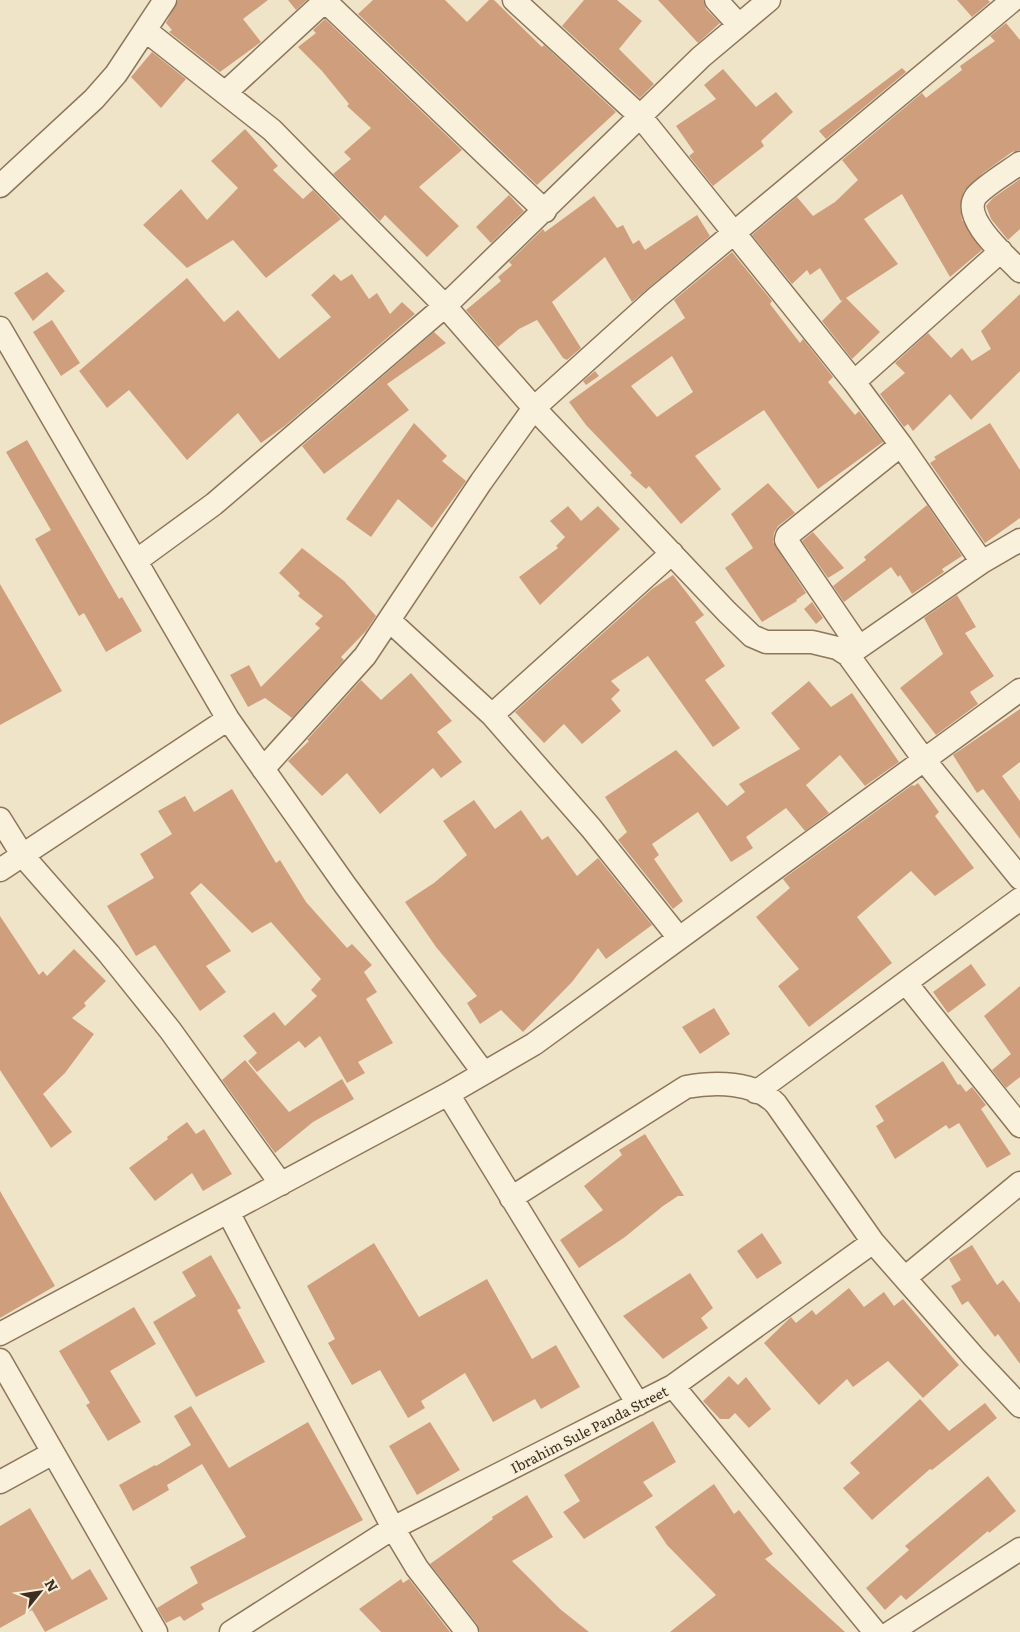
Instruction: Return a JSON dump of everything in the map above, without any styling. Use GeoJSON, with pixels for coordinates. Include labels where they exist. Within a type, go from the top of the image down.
{"type":"FeatureCollection","features":[{"type":"Feature","properties":{"kind":"street"},"geometry":{"type":"LineString","coordinates":[[0,186],[94,99],[116,74],[165,0]]}},
{"type":"Feature","properties":{"kind":"street"},"geometry":{"type":"LineString","coordinates":[[514,0],[640,116],[854,382],[982,562]]}},
{"type":"Feature","properties":{"kind":"street"},"geometry":{"type":"LineString","coordinates":[[716,0],[739,25]]}},
{"type":"Feature","properties":{"kind":"street"},"geometry":{"type":"LineString","coordinates":[[136,561],[214,504],[445,306],[545,211],[701,57],[769,0]]}},
{"type":"Feature","properties":{"kind":"street"},"geometry":{"type":"LineString","coordinates":[[263,770],[364,656],[390,621],[481,482],[534,408],[656,298],[1014,0]]}},
{"type":"Feature","properties":{"kind":"street"},"geometry":{"type":"LineString","coordinates":[[226,92],[325,1],[545,211]]}},
{"type":"Feature","properties":{"kind":"street"},"geometry":{"type":"LineString","coordinates":[[145,30],[272,130],[445,306],[534,408],[752,636],[766,642],[812,642],[853,651],[982,562],[1020,540]]}},
{"type":"Feature","properties":{"kind":"street"},"geometry":{"type":"LineString","coordinates":[[1020,163],[976,196],[972,208],[974,218],[1020,271]]}},
{"type":"Feature","properties":{"kind":"street"},"geometry":{"type":"LineString","coordinates":[[854,382],[1001,250]]}},
{"type":"Feature","properties":{"kind":"street"},"geometry":{"type":"LineString","coordinates":[[0,328],[228,720],[345,885],[483,1072]]}},
{"type":"Feature","properties":{"kind":"street"},"geometry":{"type":"LineString","coordinates":[[901,446],[787,536],[786,540],[853,651],[925,761],[1020,878]]}},
{"type":"Feature","properties":{"kind":"street"},"geometry":{"type":"LineString","coordinates":[[492,715],[672,554]]}},
{"type":"Feature","properties":{"kind":"street"},"geometry":{"type":"LineString","coordinates":[[390,621],[492,715],[591,828],[679,938]]}},
{"type":"Feature","properties":{"kind":"street"},"geometry":{"type":"LineString","coordinates":[[0,1334],[448,1094],[534,1044],[1020,690]]}},
{"type":"Feature","properties":{"kind":"street"},"geometry":{"type":"LineString","coordinates":[[0,870],[228,720]]}},
{"type":"Feature","properties":{"kind":"street"},"geometry":{"type":"LineString","coordinates":[[0,819],[23,856],[108,954],[170,1030],[281,1184]]}},
{"type":"Feature","properties":{"kind":"street"},"geometry":{"type":"LineString","coordinates":[[756,1092],[1020,899]]}},
{"type":"Feature","properties":{"kind":"street"},"geometry":{"type":"LineString","coordinates":[[906,983],[1020,1126]]}},
{"type":"Feature","properties":{"kind":"street"},"geometry":{"type":"LineString","coordinates":[[511,1198],[686,1087],[704,1084],[731,1085],[756,1092],[770,1098],[776,1104],[873,1242],[974,1357],[1020,1406]]}},
{"type":"Feature","properties":{"kind":"street"},"geometry":{"type":"LineString","coordinates":[[448,1094],[638,1404]]}},
{"type":"Feature","properties":{"kind":"street"},"geometry":{"type":"LineString","coordinates":[[906,1278],[1020,1183]]}},
{"type":"Feature","properties":{"kind":"street"},"geometry":{"type":"LineString","coordinates":[[228,1212],[393,1528],[417,1568],[467,1632]]}},
{"type":"Feature","properties":{"kind":"street"},"geometry":{"type":"LineString","coordinates":[[674,1386],[873,1242]]}},
{"type":"Feature","properties":{"kind":"street"},"geometry":{"type":"LineString","coordinates":[[0,1360],[156,1632]]}},
{"type":"Feature","properties":{"kind":"street","name":"Ibrahim Sule Panda Street"},"geometry":{"type":"LineString","coordinates":[[231,1632],[393,1528],[674,1386],[875,1632]]}},
{"type":"Feature","properties":{"kind":"street"},"geometry":{"type":"LineString","coordinates":[[0,1482],[53,1452]]}},
{"type":"Feature","properties":{"kind":"street"},"geometry":{"type":"LineString","coordinates":[[891,1632],[1020,1549]]}},
{"type":"Feature","properties":{"kind":"building"},"geometry":{"type":"Polygon","coordinates":[[[178,0],[268,0],[243,19],[261,42],[220,72],[169,32],[172,30],[166,23],[178,0]]]}},
{"type":"Feature","properties":{"kind":"building"},"geometry":{"type":"Polygon","coordinates":[[[288,0],[307,0],[296,10],[288,0]]]}},
{"type":"Feature","properties":{"kind":"building"},"geometry":{"type":"Polygon","coordinates":[[[373,0],[445,0],[467,22],[489,0],[494,0],[542,47],[544,45],[616,112],[537,185],[358,14],[373,0]]]}},
{"type":"Feature","properties":{"kind":"building"},"geometry":{"type":"Polygon","coordinates":[[[584,0],[617,0],[642,21],[619,49],[654,84],[640,98],[562,26],[584,0]]]}},
{"type":"Feature","properties":{"kind":"building"},"geometry":{"type":"Polygon","coordinates":[[[658,0],[703,0],[706,9],[720,23],[698,43],[658,0]]]}},
{"type":"Feature","properties":{"kind":"building"},"geometry":{"type":"Polygon","coordinates":[[[957,0],[988,0],[990,2],[972,17],[957,0]]]}},
{"type":"Feature","properties":{"kind":"building"},"geometry":{"type":"Polygon","coordinates":[[[325,19],[462,150],[419,187],[459,226],[427,257],[385,215],[380,221],[333,174],[351,159],[344,152],[371,128],[347,106],[349,104],[322,71],[298,47],[316,33],[313,30],[325,19]]]}},
{"type":"Feature","properties":{"kind":"building"},"geometry":{"type":"Polygon","coordinates":[[[1006,23],[1020,40],[1020,150],[1012,152],[983,173],[964,191],[960,206],[962,220],[982,250],[950,277],[902,194],[864,219],[898,264],[846,298],[880,332],[852,359],[822,321],[843,300],[841,301],[820,268],[810,275],[807,270],[792,284],[752,235],[797,197],[813,216],[835,202],[858,180],[842,160],[922,93],[926,98],[962,70],[960,66],[995,41],[990,36],[1006,23]]]}},
{"type":"Feature","properties":{"kind":"building"},"geometry":{"type":"Polygon","coordinates":[[[152,52],[186,79],[161,108],[131,77],[152,52]]]}},
{"type":"Feature","properties":{"kind":"building"},"geometry":{"type":"Polygon","coordinates":[[[902,68],[906,72],[826,139],[819,131],[902,68]]]}},
{"type":"Feature","properties":{"kind":"building"},"geometry":{"type":"Polygon","coordinates":[[[723,69],[756,107],[776,92],[793,112],[761,141],[764,146],[713,186],[689,156],[694,152],[676,126],[716,99],[704,85],[723,69]]]}},
{"type":"Feature","properties":{"kind":"building"},"geometry":{"type":"Polygon","coordinates":[[[245,129],[278,166],[273,170],[303,199],[313,190],[341,219],[266,278],[233,240],[187,268],[143,225],[181,189],[207,220],[238,188],[211,161],[245,129]]]}},
{"type":"Feature","properties":{"kind":"building"},"geometry":{"type":"Polygon","coordinates":[[[1020,179],[1020,229],[1008,240],[991,219],[986,206],[993,198],[1020,179]]]}},
{"type":"Feature","properties":{"kind":"building"},"geometry":{"type":"Polygon","coordinates":[[[509,195],[524,211],[491,243],[476,227],[509,195]]]}},
{"type":"Feature","properties":{"kind":"building"},"geometry":{"type":"Polygon","coordinates":[[[594,196],[617,228],[623,225],[633,244],[639,240],[645,250],[697,215],[710,236],[632,302],[605,257],[552,302],[581,348],[567,360],[563,358],[537,320],[519,329],[498,347],[466,310],[501,281],[498,277],[512,265],[509,262],[543,229],[545,232],[594,196]]]}},
{"type":"Feature","properties":{"kind":"building"},"geometry":{"type":"Polygon","coordinates":[[[732,252],[772,301],[770,304],[800,343],[803,339],[833,377],[828,382],[855,415],[859,411],[883,442],[818,489],[764,410],[695,456],[721,489],[681,524],[649,486],[646,489],[630,475],[632,473],[586,425],[569,402],[685,318],[674,300],[732,252]],[[672,356],[631,386],[657,417],[693,392],[672,356]]]}},
{"type":"Feature","properties":{"kind":"building"},"geometry":{"type":"Polygon","coordinates":[[[47,272],[65,291],[33,321],[14,293],[47,272]]]}},
{"type":"Feature","properties":{"kind":"building"},"geometry":{"type":"Polygon","coordinates":[[[334,274],[341,281],[352,274],[369,299],[377,293],[390,314],[402,302],[415,314],[286,425],[261,443],[238,413],[187,460],[129,390],[107,408],[79,371],[187,278],[224,322],[238,310],[279,359],[331,317],[311,295],[334,274]]]}},
{"type":"Feature","properties":{"kind":"building"},"geometry":{"type":"Polygon","coordinates":[[[1020,294],[1020,371],[971,420],[950,394],[913,431],[908,424],[904,427],[880,394],[905,373],[895,363],[928,333],[951,358],[962,348],[972,361],[991,349],[981,331],[1020,294]]]}},
{"type":"Feature","properties":{"kind":"building"},"geometry":{"type":"Polygon","coordinates":[[[52,320],[80,363],[61,376],[33,332],[52,320]]]}},
{"type":"Feature","properties":{"kind":"building"},"geometry":{"type":"Polygon","coordinates":[[[434,332],[446,343],[387,384],[409,410],[324,474],[302,446],[434,332]]]}},
{"type":"Feature","properties":{"kind":"building"},"geometry":{"type":"Polygon","coordinates":[[[595,371],[599,376],[586,385],[583,381],[595,371]]]}},
{"type":"Feature","properties":{"kind":"building"},"geometry":{"type":"Polygon","coordinates":[[[414,423],[447,456],[442,461],[466,481],[432,528],[398,499],[371,537],[346,519],[414,423]]]}},
{"type":"Feature","properties":{"kind":"building"},"geometry":{"type":"Polygon","coordinates":[[[990,423],[1020,470],[1020,518],[985,543],[930,463],[936,459],[934,457],[990,423]]]}},
{"type":"Feature","properties":{"kind":"building"},"geometry":{"type":"Polygon","coordinates":[[[27,440],[119,599],[122,597],[142,631],[106,652],[84,613],[79,616],[35,539],[51,530],[6,452],[27,440]]]}},
{"type":"Feature","properties":{"kind":"building"},"geometry":{"type":"Polygon","coordinates":[[[768,483],[795,513],[778,526],[774,533],[773,542],[806,593],[797,601],[762,622],[725,568],[753,548],[731,514],[768,483]]]}},
{"type":"Feature","properties":{"kind":"building"},"geometry":{"type":"Polygon","coordinates":[[[927,505],[962,556],[942,569],[944,572],[912,594],[900,575],[898,577],[891,567],[844,602],[833,586],[866,560],[864,557],[927,505]]]}},
{"type":"Feature","properties":{"kind":"building"},"geometry":{"type":"Polygon","coordinates":[[[568,506],[581,521],[598,506],[620,529],[540,605],[519,577],[558,548],[556,546],[565,537],[550,521],[568,506]]]}},
{"type":"Feature","properties":{"kind":"building"},"geometry":{"type":"Polygon","coordinates":[[[813,532],[844,568],[828,578],[802,541],[813,532]]]}},
{"type":"Feature","properties":{"kind":"building"},"geometry":{"type":"Polygon","coordinates":[[[302,548],[344,581],[376,616],[366,631],[341,657],[344,660],[292,718],[265,698],[248,707],[230,675],[249,665],[261,687],[320,628],[315,624],[323,616],[298,596],[300,593],[279,573],[302,548]]]}},
{"type":"Feature","properties":{"kind":"building"},"geometry":{"type":"Polygon","coordinates":[[[673,575],[704,615],[695,622],[725,666],[705,680],[740,728],[713,747],[648,656],[611,681],[620,690],[611,699],[621,711],[582,744],[564,724],[544,743],[515,712],[652,589],[673,575]]]}},
{"type":"Feature","properties":{"kind":"building"},"geometry":{"type":"Polygon","coordinates":[[[0,584],[62,691],[0,725],[0,584]]]}},
{"type":"Feature","properties":{"kind":"building"},"geometry":{"type":"Polygon","coordinates":[[[957,595],[976,627],[965,633],[994,676],[970,692],[978,704],[936,735],[900,688],[943,654],[924,618],[957,595]]]}},
{"type":"Feature","properties":{"kind":"building"},"geometry":{"type":"Polygon","coordinates":[[[812,602],[823,618],[816,624],[804,609],[812,602]]]}},
{"type":"Feature","properties":{"kind":"building"},"geometry":{"type":"Polygon","coordinates":[[[411,673],[452,721],[437,732],[462,762],[441,778],[433,768],[380,814],[347,773],[322,796],[288,761],[309,741],[307,740],[361,680],[381,700],[411,673]]]}},
{"type":"Feature","properties":{"kind":"building"},"geometry":{"type":"Polygon","coordinates":[[[809,681],[831,707],[852,693],[899,762],[865,786],[840,755],[806,785],[829,813],[805,831],[786,808],[746,837],[753,848],[731,862],[698,812],[652,844],[659,855],[654,859],[683,901],[673,909],[618,840],[627,832],[605,797],[676,750],[727,806],[745,792],[739,784],[800,749],[771,713],[809,681]]]}},
{"type":"Feature","properties":{"kind":"building"},"geometry":{"type":"Polygon","coordinates":[[[1020,709],[1020,762],[1002,776],[1020,801],[1020,839],[983,789],[977,793],[953,755],[1020,709]]]}},
{"type":"Feature","properties":{"kind":"building"},"geometry":{"type":"Polygon","coordinates":[[[918,783],[939,812],[935,816],[974,868],[935,896],[911,871],[857,917],[892,963],[809,1027],[778,986],[799,969],[756,917],[790,888],[783,879],[912,785],[914,786],[918,783]]]}},
{"type":"Feature","properties":{"kind":"building"},"geometry":{"type":"Polygon","coordinates":[[[232,789],[276,863],[280,860],[306,902],[347,948],[352,944],[372,965],[364,972],[377,992],[366,999],[393,1043],[358,1062],[365,1073],[347,1083],[320,1036],[305,1048],[299,1041],[257,1072],[248,1061],[257,1053],[243,1036],[274,1012],[285,1026],[317,996],[311,990],[321,979],[271,922],[252,933],[201,883],[190,893],[231,951],[206,966],[226,992],[200,1011],[155,945],[136,956],[107,906],[154,878],[140,854],[172,834],[158,811],[185,796],[194,812],[232,789]]]}},
{"type":"Feature","properties":{"kind":"building"},"geometry":{"type":"Polygon","coordinates":[[[474,800],[495,829],[521,810],[542,840],[548,836],[577,876],[598,858],[652,925],[606,959],[598,948],[572,982],[523,1032],[501,1010],[480,1024],[467,1003],[477,996],[436,947],[405,902],[434,883],[467,855],[443,821],[474,800]]]}},
{"type":"Feature","properties":{"kind":"building"},"geometry":{"type":"Polygon","coordinates":[[[0,916],[39,975],[43,971],[47,976],[74,949],[106,981],[84,1003],[86,1006],[72,1018],[94,1034],[65,1073],[43,1094],[72,1132],[51,1148],[0,1070],[0,916]]]}},
{"type":"Feature","properties":{"kind":"building"},"geometry":{"type":"Polygon","coordinates":[[[971,964],[986,985],[948,1013],[933,992],[971,964]]]}},
{"type":"Feature","properties":{"kind":"building"},"geometry":{"type":"Polygon","coordinates":[[[1020,986],[1020,1077],[1006,1088],[992,1070],[1011,1054],[984,1016],[1020,986]]]}},
{"type":"Feature","properties":{"kind":"building"},"geometry":{"type":"Polygon","coordinates":[[[714,1008],[730,1034],[700,1054],[682,1027],[714,1008]]]}},
{"type":"Feature","properties":{"kind":"building"},"geometry":{"type":"Polygon","coordinates":[[[245,1060],[289,1112],[342,1079],[354,1099],[313,1122],[275,1153],[222,1080],[245,1060]]]}},
{"type":"Feature","properties":{"kind":"building"},"geometry":{"type":"Polygon","coordinates":[[[943,1061],[958,1085],[960,1084],[966,1092],[972,1087],[986,1105],[981,1109],[1011,1154],[987,1168],[959,1123],[949,1129],[946,1125],[895,1159],[876,1126],[884,1121],[875,1106],[943,1061]]]}},
{"type":"Feature","properties":{"kind":"building"},"geometry":{"type":"Polygon","coordinates":[[[187,1122],[196,1134],[204,1129],[232,1174],[203,1191],[192,1173],[155,1201],[129,1168],[168,1139],[167,1137],[187,1122]]]}},
{"type":"Feature","properties":{"kind":"building"},"geometry":{"type":"Polygon","coordinates":[[[645,1134],[684,1196],[678,1196],[663,1206],[625,1237],[579,1268],[560,1240],[603,1210],[584,1186],[622,1155],[619,1150],[645,1134]]]}},
{"type":"Feature","properties":{"kind":"building"},"geometry":{"type":"Polygon","coordinates":[[[0,1191],[55,1286],[0,1318],[0,1191]]]}},
{"type":"Feature","properties":{"kind":"building"},"geometry":{"type":"Polygon","coordinates":[[[762,1233],[782,1263],[757,1279],[737,1251],[762,1233]]]}},
{"type":"Feature","properties":{"kind":"building"},"geometry":{"type":"Polygon","coordinates":[[[374,1243],[419,1317],[487,1279],[532,1359],[556,1345],[580,1387],[541,1409],[535,1399],[493,1422],[465,1373],[421,1401],[425,1408],[408,1418],[380,1370],[352,1385],[328,1343],[335,1339],[307,1286],[374,1243]]]}},
{"type":"Feature","properties":{"kind":"building"},"geometry":{"type":"Polygon","coordinates":[[[972,1245],[997,1285],[1003,1280],[1020,1303],[1020,1364],[998,1334],[995,1337],[968,1301],[962,1305],[951,1286],[961,1280],[949,1259],[972,1245]]]}},
{"type":"Feature","properties":{"kind":"building"},"geometry":{"type":"Polygon","coordinates":[[[211,1255],[241,1308],[237,1310],[265,1362],[196,1397],[153,1322],[196,1296],[182,1272],[211,1255]]]}},
{"type":"Feature","properties":{"kind":"building"},"geometry":{"type":"Polygon","coordinates":[[[690,1273],[713,1308],[701,1318],[708,1328],[663,1359],[623,1316],[690,1273]]]}},
{"type":"Feature","properties":{"kind":"building"},"geometry":{"type":"Polygon","coordinates":[[[849,1288],[864,1307],[884,1292],[894,1306],[903,1299],[959,1365],[923,1398],[888,1361],[853,1387],[847,1379],[819,1405],[764,1343],[791,1317],[796,1323],[812,1310],[816,1315],[849,1288]]]}},
{"type":"Feature","properties":{"kind":"building"},"geometry":{"type":"Polygon","coordinates":[[[134,1307],[156,1344],[110,1371],[141,1422],[108,1441],[86,1405],[90,1403],[59,1351],[134,1307]]]}},
{"type":"Feature","properties":{"kind":"building"},"geometry":{"type":"Polygon","coordinates":[[[729,1376],[738,1385],[746,1377],[771,1409],[749,1428],[735,1413],[729,1419],[720,1419],[703,1401],[729,1376]]]}},
{"type":"Feature","properties":{"kind":"building"},"geometry":{"type":"Polygon","coordinates":[[[920,1399],[949,1431],[985,1403],[997,1418],[932,1470],[930,1469],[872,1520],[843,1488],[860,1473],[850,1463],[920,1399]]]}},
{"type":"Feature","properties":{"kind":"building"},"geometry":{"type":"Polygon","coordinates":[[[191,1406],[229,1468],[308,1422],[363,1520],[201,1604],[204,1609],[184,1621],[180,1616],[166,1623],[157,1608],[198,1583],[190,1567],[246,1537],[202,1464],[167,1485],[169,1490],[133,1511],[119,1485],[191,1445],[174,1416],[191,1406]]]}},
{"type":"Feature","properties":{"kind":"building"},"geometry":{"type":"Polygon","coordinates":[[[653,1421],[676,1462],[643,1482],[653,1496],[584,1539],[563,1512],[580,1501],[564,1475],[653,1421]]]}},
{"type":"Feature","properties":{"kind":"building"},"geometry":{"type":"Polygon","coordinates":[[[430,1422],[460,1470],[417,1495],[389,1446],[430,1422]]]}},
{"type":"Feature","properties":{"kind":"building"},"geometry":{"type":"Polygon","coordinates":[[[988,1476],[1016,1511],[989,1533],[988,1531],[906,1600],[901,1595],[885,1610],[866,1588],[909,1550],[905,1546],[988,1476]]]}},
{"type":"Feature","properties":{"kind":"building"},"geometry":{"type":"Polygon","coordinates":[[[714,1484],[734,1514],[739,1510],[773,1554],[765,1559],[845,1632],[670,1632],[716,1595],[667,1545],[655,1527],[714,1484]]]}},
{"type":"Feature","properties":{"kind":"building"},"geometry":{"type":"Polygon","coordinates":[[[527,1495],[553,1537],[512,1561],[560,1609],[589,1632],[480,1632],[477,1624],[430,1564],[493,1519],[492,1517],[527,1495]]]}},
{"type":"Feature","properties":{"kind":"building"},"geometry":{"type":"Polygon","coordinates":[[[30,1508],[72,1580],[90,1569],[108,1599],[45,1632],[32,1610],[0,1628],[0,1526],[30,1508]]]}},
{"type":"Feature","properties":{"kind":"building"},"geometry":{"type":"Polygon","coordinates":[[[401,1579],[403,1583],[409,1579],[450,1632],[381,1632],[359,1609],[401,1579]]]}}]}
